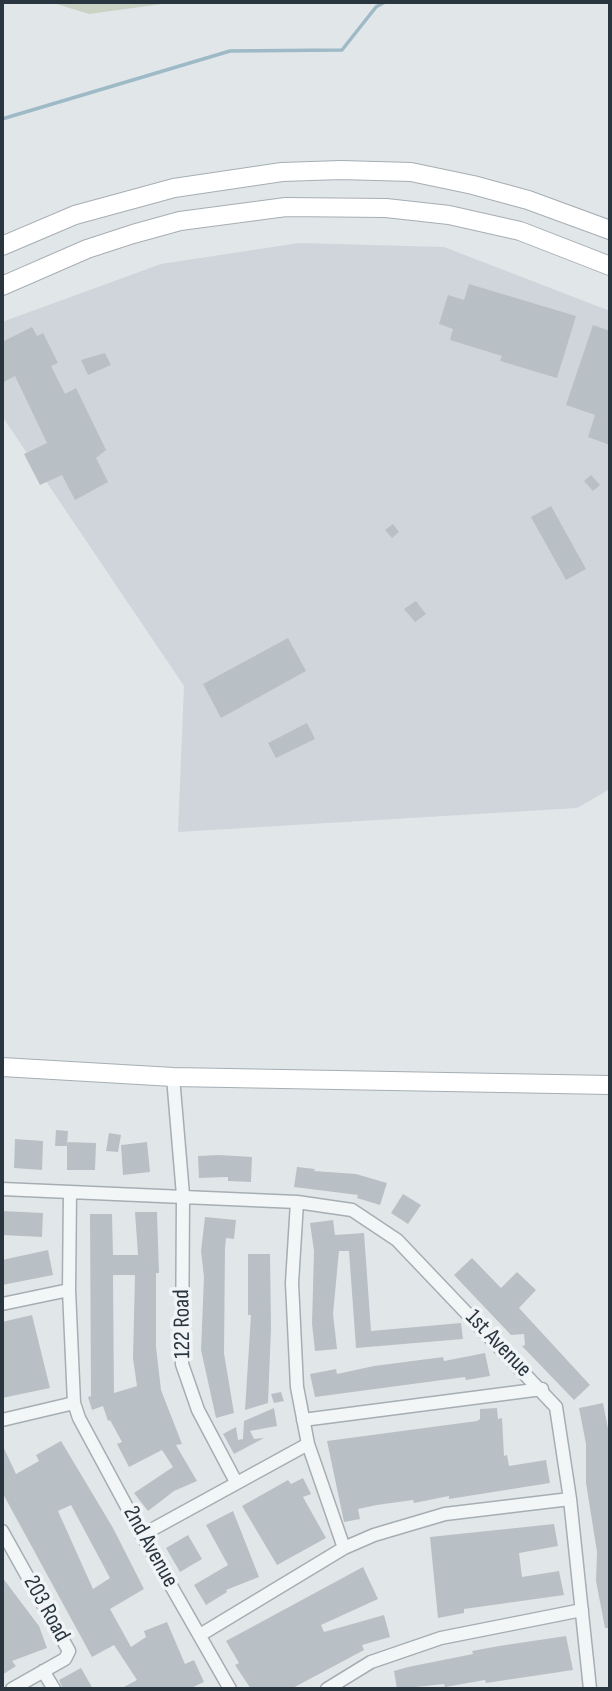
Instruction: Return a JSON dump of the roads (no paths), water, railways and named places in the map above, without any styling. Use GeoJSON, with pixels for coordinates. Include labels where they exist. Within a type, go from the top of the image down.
{"type":"FeatureCollection","features":[{"type":"Feature","properties":{"kind":"street"},"geometry":{"type":"LineString","coordinates":[[2,246],[75,215],[174,188],[282,173],[341,170],[411,172],[473,185],[528,200],[610,230]]}},
{"type":"Feature","properties":{"kind":"street"},"geometry":{"type":"LineString","coordinates":[[2,286],[87,249],[145,231],[207,217],[286,207],[386,208],[449,215],[520,231],[610,266]]}},
{"type":"Feature","properties":{"kind":"street"},"geometry":{"type":"LineString","coordinates":[[2,1067],[173,1077],[610,1085]]}},
{"type":"Feature","properties":{"kind":"street","name":"122 Road"},"geometry":{"type":"LineString","coordinates":[[173,1077],[183,1195],[182,1364],[198,1410],[236,1482]]}},
{"type":"Feature","properties":{"kind":"street","name":"1st Avenue"},"geometry":{"type":"LineString","coordinates":[[2,1189],[297,1202],[352,1210],[397,1240],[542,1389],[556,1408],[570,1499],[590,1689]]}},
{"type":"Feature","properties":{"kind":"street","name":"2nd Avenue"},"geometry":{"type":"LineString","coordinates":[[70,1192],[69,1290],[74,1403],[79,1418],[142,1535],[229,1689]]}},
{"type":"Feature","properties":{"kind":"street"},"geometry":{"type":"LineString","coordinates":[[297,1202],[293,1340],[303,1420],[308,1444],[345,1548]]}},
{"type":"Feature","properties":{"kind":"street"},"geometry":{"type":"LineString","coordinates":[[2,1304],[69,1290]]}},
{"type":"Feature","properties":{"kind":"street"},"geometry":{"type":"LineString","coordinates":[[303,1420],[542,1389]]}},
{"type":"Feature","properties":{"kind":"street"},"geometry":{"type":"LineString","coordinates":[[2,1420],[74,1403]]}},
{"type":"Feature","properties":{"kind":"street"},"geometry":{"type":"LineString","coordinates":[[142,1535],[308,1444]]}},
{"type":"Feature","properties":{"kind":"street"},"geometry":{"type":"LineString","coordinates":[[200,1635],[345,1548],[374,1535],[445,1514],[570,1499]]}},
{"type":"Feature","properties":{"kind":"street","name":"203 Road"},"geometry":{"type":"LineString","coordinates":[[2,1531],[69,1651],[65,1659],[43,1671]]}},
{"type":"Feature","properties":{"kind":"street"},"geometry":{"type":"LineString","coordinates":[[327,1689],[371,1662],[441,1638],[484,1627],[582,1610]]}},
{"type":"Feature","properties":{"kind":"street"},"geometry":{"type":"LineString","coordinates":[[12,1689],[43,1671],[54,1689]]}},
{"type":"Feature","properties":{"kind":"waterway"},"geometry":{"type":"LineString","coordinates":[[2,119],[230,51],[342,50],[376,7],[385,2]]}}]}
